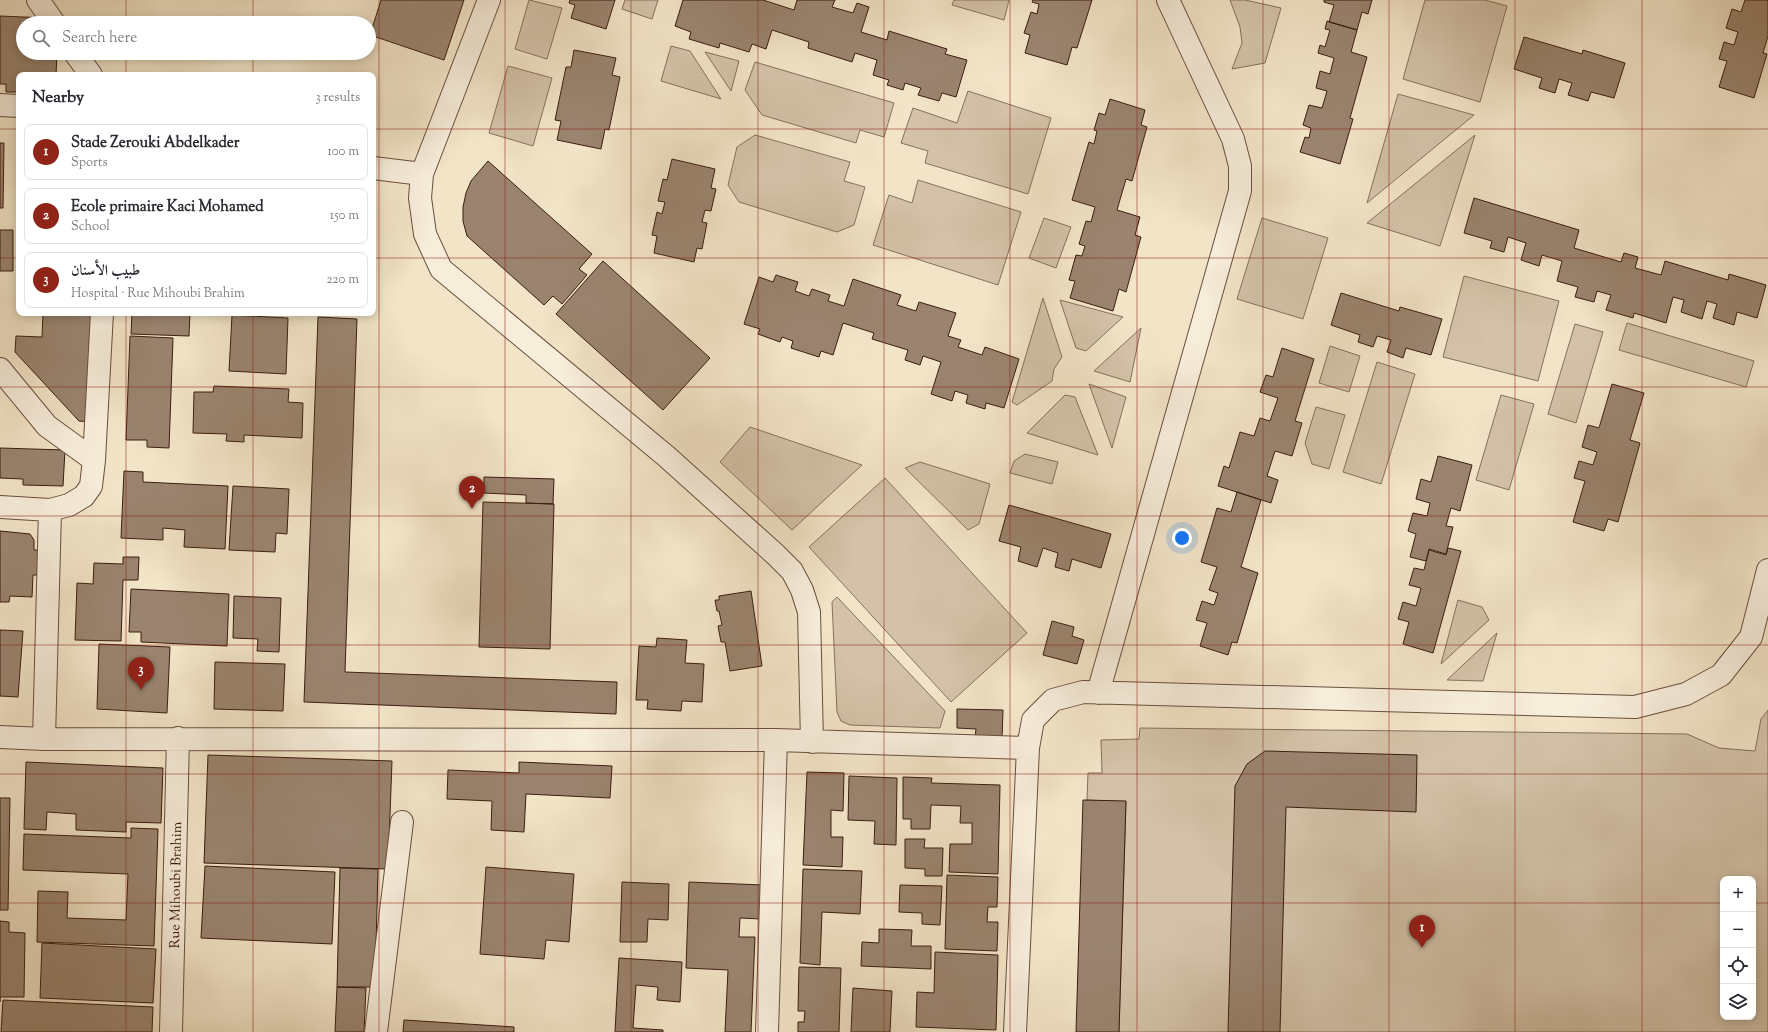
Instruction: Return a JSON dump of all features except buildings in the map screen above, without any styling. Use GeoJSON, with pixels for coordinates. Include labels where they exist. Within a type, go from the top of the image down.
{"type":"FeatureCollection","features":[{"type":"Feature","properties":{"kind":"street"},"geometry":{"type":"LineString","coordinates":[[38,0],[49,16]]}},
{"type":"Feature","properties":{"kind":"street"},"geometry":{"type":"LineString","coordinates":[[489,0],[422,174],[421,206],[425,234],[441,269],[666,456],[792,571],[802,590],[809,612],[812,742]]}},
{"type":"Feature","properties":{"kind":"street"},"geometry":{"type":"LineString","coordinates":[[1098,693],[1240,191],[1240,166],[1233,139],[1168,0]]}},
{"type":"Feature","properties":{"kind":"street"},"geometry":{"type":"LineString","coordinates":[[80,60],[89,72]]}},
{"type":"Feature","properties":{"kind":"street"},"geometry":{"type":"LineString","coordinates":[[0,105],[16,106]]}},
{"type":"Feature","properties":{"kind":"street"},"geometry":{"type":"LineString","coordinates":[[376,168],[422,174]]}},
{"type":"Feature","properties":{"kind":"street"},"geometry":{"type":"LineString","coordinates":[[0,507],[50,510],[69,505],[84,496],[91,486],[94,460],[102,316]]}},
{"type":"Feature","properties":{"kind":"street"},"geometry":{"type":"LineString","coordinates":[[0,369],[47,426],[94,460]]}},
{"type":"Feature","properties":{"kind":"street"},"geometry":{"type":"LineString","coordinates":[[44,739],[50,510]]}},
{"type":"Feature","properties":{"kind":"street"},"geometry":{"type":"LineString","coordinates":[[1016,1032],[1028,748],[1033,720],[1053,700],[1083,692],[1635,707],[1686,694],[1721,675],[1751,637],[1768,570]]}},
{"type":"Feature","properties":{"kind":"street"},"geometry":{"type":"LineString","coordinates":[[0,737],[44,739],[776,740],[1028,748]]}},
{"type":"Feature","properties":{"kind":"street","name":"Rue Mihoubi Brahim"},"geometry":{"type":"LineString","coordinates":[[172,1032],[178,738]]}},
{"type":"Feature","properties":{"kind":"street"},"geometry":{"type":"LineString","coordinates":[[767,1032],[776,740]]}},
{"type":"Feature","properties":{"kind":"street"},"geometry":{"type":"LineString","coordinates":[[376,1032],[402,822]]}},
{"type":"Feature","properties":{"kind":"shaded area"},"geometry":{"type":"Polygon","coordinates":[[[529,0],[562,8],[547,59],[515,49],[529,0]]]}},
{"type":"Feature","properties":{"kind":"shaded area"},"geometry":{"type":"Polygon","coordinates":[[[625,0],[658,0],[652,19],[622,9],[625,0]]]}},
{"type":"Feature","properties":{"kind":"shaded area"},"geometry":{"type":"Polygon","coordinates":[[[954,0],[1009,0],[1004,20],[952,5],[954,0]]]}},
{"type":"Feature","properties":{"kind":"shaded area"},"geometry":{"type":"Polygon","coordinates":[[[1230,0],[1245,0],[1281,8],[1265,63],[1232,69],[1242,43],[1240,27],[1230,0]]]}},
{"type":"Feature","properties":{"kind":"shaded area"},"geometry":{"type":"Polygon","coordinates":[[[1425,0],[1485,0],[1507,6],[1480,102],[1403,79],[1425,0]]]}},
{"type":"Feature","properties":{"kind":"shaded area"},"geometry":{"type":"Polygon","coordinates":[[[671,46],[690,51],[721,99],[661,81],[671,46]]]}},
{"type":"Feature","properties":{"kind":"shaded area"},"geometry":{"type":"Polygon","coordinates":[[[705,52],[739,61],[731,91],[705,52]]]}},
{"type":"Feature","properties":{"kind":"shaded area"},"geometry":{"type":"Polygon","coordinates":[[[755,62],[894,103],[884,137],[860,130],[856,143],[762,115],[745,90],[755,62]]]}},
{"type":"Feature","properties":{"kind":"shaded area"},"geometry":{"type":"Polygon","coordinates":[[[508,66],[552,78],[533,146],[489,133],[508,66]]]}},
{"type":"Feature","properties":{"kind":"shaded area"},"geometry":{"type":"Polygon","coordinates":[[[968,91],[1051,118],[1028,194],[925,163],[928,151],[901,143],[913,108],[957,123],[968,91]]]}},
{"type":"Feature","properties":{"kind":"shaded area"},"geometry":{"type":"Polygon","coordinates":[[[1398,94],[1474,115],[1367,203],[1398,94]]]}},
{"type":"Feature","properties":{"kind":"shaded area"},"geometry":{"type":"Polygon","coordinates":[[[755,135],[850,162],[844,181],[865,187],[854,225],[837,232],[739,202],[728,185],[737,147],[755,135]]]}},
{"type":"Feature","properties":{"kind":"shaded area"},"geometry":{"type":"Polygon","coordinates":[[[1475,135],[1440,246],[1367,223],[1475,135]]]}},
{"type":"Feature","properties":{"kind":"shaded area"},"geometry":{"type":"Polygon","coordinates":[[[918,180],[1021,212],[998,285],[873,245],[889,195],[912,203],[918,180]]]}},
{"type":"Feature","properties":{"kind":"shaded area"},"geometry":{"type":"Polygon","coordinates":[[[1044,218],[1071,227],[1056,268],[1029,258],[1044,218]]]}},
{"type":"Feature","properties":{"kind":"shaded area"},"geometry":{"type":"Polygon","coordinates":[[[1262,218],[1328,238],[1303,319],[1237,299],[1262,218]]]}},
{"type":"Feature","properties":{"kind":"shaded area"},"geometry":{"type":"Polygon","coordinates":[[[1464,276],[1559,301],[1538,381],[1443,357],[1464,276]]]}},
{"type":"Feature","properties":{"kind":"shaded area"},"geometry":{"type":"Polygon","coordinates":[[[1043,298],[1062,357],[1054,369],[1052,381],[1017,405],[1012,402],[1043,298]]]}},
{"type":"Feature","properties":{"kind":"shaded area"},"geometry":{"type":"Polygon","coordinates":[[[1060,300],[1123,317],[1086,351],[1076,348],[1060,300]]]}},
{"type":"Feature","properties":{"kind":"shaded area"},"geometry":{"type":"Polygon","coordinates":[[[1627,323],[1754,361],[1746,387],[1619,350],[1627,323]]]}},
{"type":"Feature","properties":{"kind":"shaded area"},"geometry":{"type":"Polygon","coordinates":[[[1575,324],[1603,332],[1576,423],[1548,414],[1575,324]]]}},
{"type":"Feature","properties":{"kind":"shaded area"},"geometry":{"type":"Polygon","coordinates":[[[1141,328],[1130,382],[1094,371],[1141,328]]]}},
{"type":"Feature","properties":{"kind":"shaded area"},"geometry":{"type":"Polygon","coordinates":[[[1330,346],[1360,356],[1349,392],[1319,383],[1330,346]]]}},
{"type":"Feature","properties":{"kind":"shaded area"},"geometry":{"type":"Polygon","coordinates":[[[1377,362],[1415,374],[1381,484],[1343,472],[1377,362]]]}},
{"type":"Feature","properties":{"kind":"shaded area"},"geometry":{"type":"Polygon","coordinates":[[[1089,384],[1126,397],[1112,448],[1089,384]]]}},
{"type":"Feature","properties":{"kind":"shaded area"},"geometry":{"type":"Polygon","coordinates":[[[1065,395],[1075,397],[1098,455],[1027,433],[1065,395]]]}},
{"type":"Feature","properties":{"kind":"shaded area"},"geometry":{"type":"Polygon","coordinates":[[[1501,395],[1534,404],[1509,490],[1476,480],[1501,395]]]}},
{"type":"Feature","properties":{"kind":"shaded area"},"geometry":{"type":"Polygon","coordinates":[[[1316,407],[1345,415],[1329,469],[1312,464],[1305,443],[1316,407]]]}},
{"type":"Feature","properties":{"kind":"shaded area"},"geometry":{"type":"Polygon","coordinates":[[[750,427],[862,465],[792,530],[720,462],[750,427]]]}},
{"type":"Feature","properties":{"kind":"shaded area"},"geometry":{"type":"Polygon","coordinates":[[[1025,454],[1058,462],[1052,484],[1010,473],[1014,461],[1025,454]]]}},
{"type":"Feature","properties":{"kind":"shaded area"},"geometry":{"type":"Polygon","coordinates":[[[920,462],[990,484],[979,524],[968,530],[905,468],[920,462]]]}},
{"type":"Feature","properties":{"kind":"shaded area"},"geometry":{"type":"Polygon","coordinates":[[[885,478],[1027,633],[951,702],[809,547],[885,478]]]}},
{"type":"Feature","properties":{"kind":"shaded area"},"geometry":{"type":"Polygon","coordinates":[[[837,597],[945,711],[940,728],[850,725],[841,721],[837,712],[832,602],[837,597]]]}},
{"type":"Feature","properties":{"kind":"shaded area"},"geometry":{"type":"Polygon","coordinates":[[[1458,600],[1482,607],[1489,620],[1441,664],[1458,600]]]}},
{"type":"Feature","properties":{"kind":"shaded area"},"geometry":{"type":"Polygon","coordinates":[[[1497,633],[1483,681],[1447,680],[1497,633]]]}},
{"type":"Feature","properties":{"kind":"shaded area"},"geometry":{"type":"Polygon","coordinates":[[[1768,710],[1768,1032],[1119,1032],[1126,802],[1087,800],[1088,773],[1102,773],[1101,740],[1139,739],[1140,728],[1687,734],[1719,748],[1755,751],[1761,719],[1768,710]]]}},
{"type":"Feature","properties":{"kind":"place","name":"Ecole primaire Kaci Mohamed"},"geometry":{"type":"Point","coordinates":[472,509]}},
{"type":"Feature","properties":{"kind":"place","name":"طبيب الأسنان"},"geometry":{"type":"Point","coordinates":[141,690]}},
{"type":"Feature","properties":{"kind":"place","name":"Stade Zerouki Abdelkader"},"geometry":{"type":"Point","coordinates":[1422,948]}}]}
